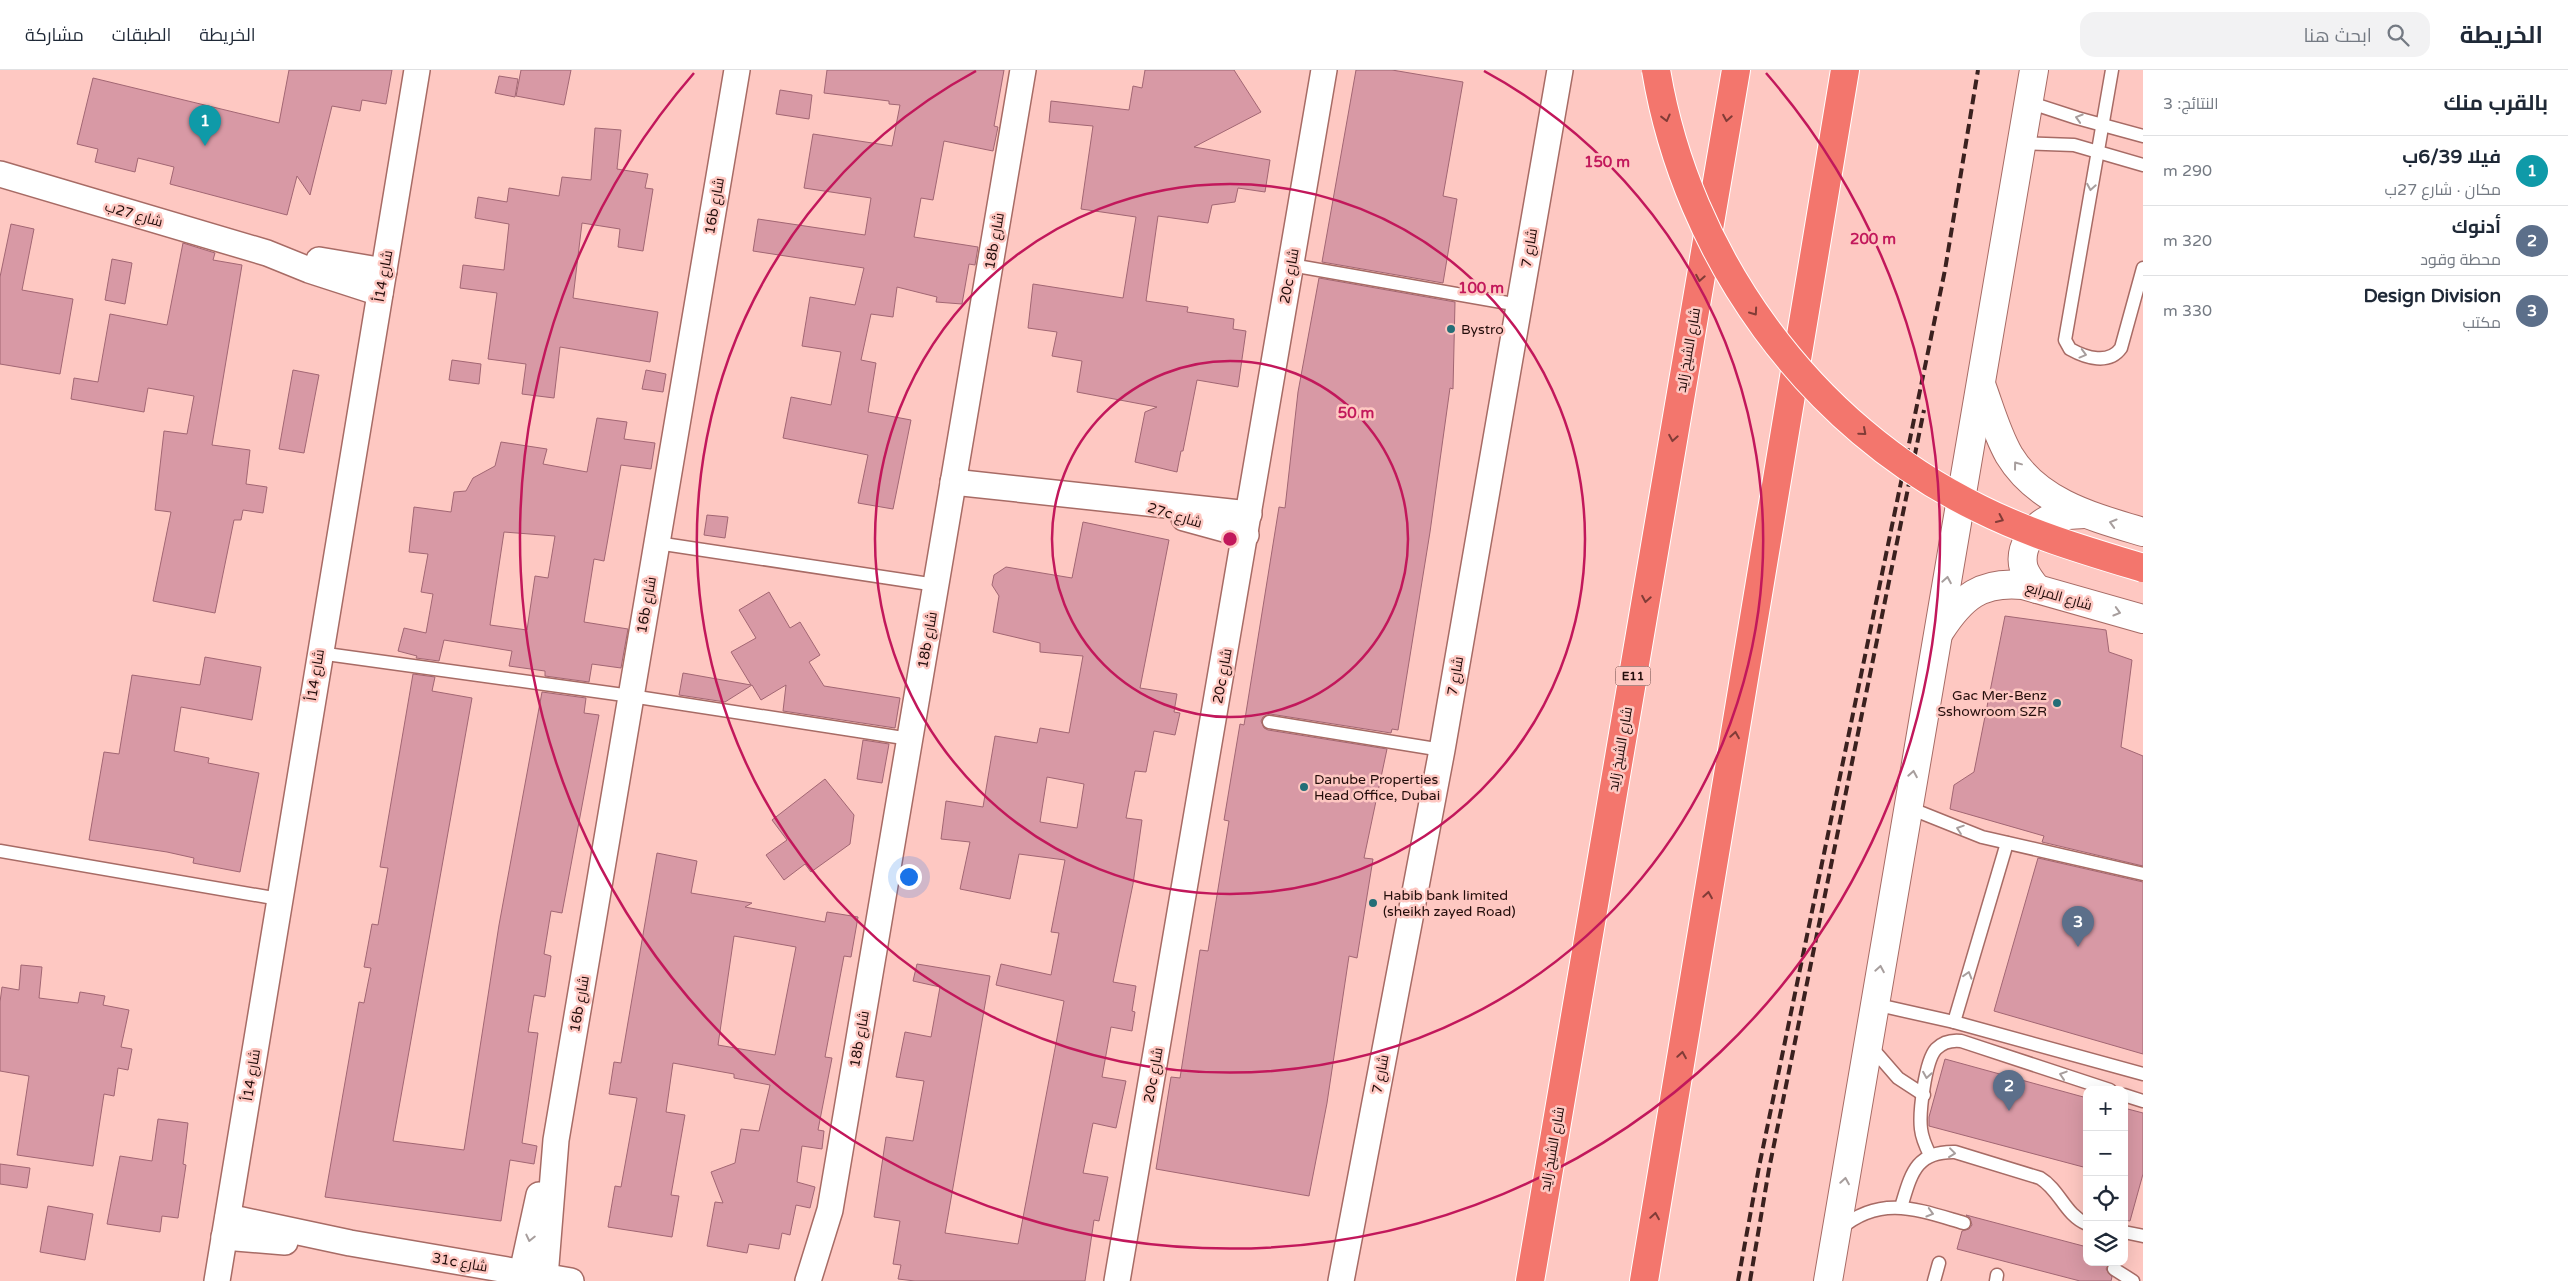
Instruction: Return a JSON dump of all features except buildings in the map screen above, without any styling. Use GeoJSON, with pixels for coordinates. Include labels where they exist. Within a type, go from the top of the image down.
{"type":"FeatureCollection","features":[{"type":"Feature","properties":{"kind":"highway"},"geometry":{"type":"LineString","coordinates":[[1656,70],[1670,137],[1684,180],[1722,262],[1772,337],[1832,404],[1901,462],[1978,509],[2062,544],[2143,568]]}},
{"type":"Feature","properties":{"kind":"highway","name":"شارع الشيخ زايد"},"geometry":{"type":"LineString","coordinates":[[1530,1281],[1736,70]]}},
{"type":"Feature","properties":{"kind":"highway"},"geometry":{"type":"LineString","coordinates":[[1644,1281],[1845,70]]}},
{"type":"Feature","properties":{"kind":"highway"},"geometry":{"type":"LineString","coordinates":[[1649,1252],[1658,1281]]}},
{"type":"Feature","properties":{"kind":"street","name":"شارع 14أ"},"geometry":{"type":"LineString","coordinates":[[217,1281],[319,653],[417,70]]}},
{"type":"Feature","properties":{"kind":"street","name":"16b شارع"},"geometry":{"type":"LineString","coordinates":[[533,1275],[544,1172],[556,1140],[737,70]]}},
{"type":"Feature","properties":{"kind":"street","name":"18b شارع"},"geometry":{"type":"LineString","coordinates":[[808,1281],[830,1210],[1023,70]]}},
{"type":"Feature","properties":{"kind":"street","name":"20c شارع"},"geometry":{"type":"LineString","coordinates":[[1117,1281],[1248,525],[1324,70]]}},
{"type":"Feature","properties":{"kind":"street","name":"شارع 7"},"geometry":{"type":"LineString","coordinates":[[1341,1281],[1442,750],[1560,70]]}},
{"type":"Feature","properties":{"kind":"street"},"geometry":{"type":"LineString","coordinates":[[1828,1281],[1936,637],[1982,386],[2034,70]]}},
{"type":"Feature","properties":{"kind":"street","name":"شارع 27ب"},"geometry":{"type":"LineString","coordinates":[[0,174],[267,253],[309,270],[382,282]]}},
{"type":"Feature","properties":{"kind":"street"},"geometry":{"type":"LineString","coordinates":[[1982,386],[2002,439],[2019,468],[2043,491],[2083,514],[2143,532]]}},
{"type":"Feature","properties":{"kind":"street","name":"27c شارع"},"geometry":{"type":"LineString","coordinates":[[955,473],[1038,483],[1067,493],[1134,502],[1248,525]]}},
{"type":"Feature","properties":{"kind":"street"},"geometry":{"type":"LineString","coordinates":[[2037,589],[2028,577],[2023,559],[2032,534],[2046,521],[2083,514]]}},
{"type":"Feature","properties":{"kind":"street","name":"شارع المرابع"},"geometry":{"type":"LineString","coordinates":[[1936,637],[1959,605],[1982,589],[2010,584],[2037,589],[2143,619]]}},
{"type":"Feature","properties":{"kind":"street","name":"18b شارع"},"geometry":{"type":"LineString","coordinates":[[823,1281],[829,1244],[830,1210]]}},
{"type":"Feature","properties":{"kind":"street","name":"31c شارع"},"geometry":{"type":"LineString","coordinates":[[226,1227],[315,1245],[350,1243],[571,1281]]}},
{"type":"Feature","properties":{"kind":"lane"},"geometry":{"type":"LineString","coordinates":[[2112,70],[2065,340],[2070,349],[2101,359],[2113,357],[2118,353],[2143,268]]}},
{"type":"Feature","properties":{"kind":"lane"},"geometry":{"type":"LineString","coordinates":[[2028,102],[2143,136]]}},
{"type":"Feature","properties":{"kind":"lane"},"geometry":{"type":"LineString","coordinates":[[2022,142],[2058,143],[2098,151],[2143,165]]}},
{"type":"Feature","properties":{"kind":"lane"},"geometry":{"type":"LineString","coordinates":[[1291,265],[1519,305]]}},
{"type":"Feature","properties":{"kind":"lane"},"geometry":{"type":"LineString","coordinates":[[657,544],[936,585]]}},
{"type":"Feature","properties":{"kind":"lane"},"geometry":{"type":"LineString","coordinates":[[319,653],[631,696],[910,739]]}},
{"type":"Feature","properties":{"kind":"lane"},"geometry":{"type":"LineString","coordinates":[[1269,722],[1442,750]]}},
{"type":"Feature","properties":{"kind":"lane"},"geometry":{"type":"LineString","coordinates":[[1907,807],[1957,828],[2007,843],[2143,874]]}},
{"type":"Feature","properties":{"kind":"lane"},"geometry":{"type":"LineString","coordinates":[[1954,1022],[2007,843]]}},
{"type":"Feature","properties":{"kind":"lane"},"geometry":{"type":"LineString","coordinates":[[0,851],[279,899]]}},
{"type":"Feature","properties":{"kind":"lane"},"geometry":{"type":"LineString","coordinates":[[1874,1004],[1954,1022],[2143,1074]]}},
{"type":"Feature","properties":{"kind":"lane"},"geometry":{"type":"LineString","coordinates":[[1930,1155],[1922,1132],[1924,1095],[1932,1055],[1942,1044],[1955,1041],[2097,1086]]}},
{"type":"Feature","properties":{"kind":"lane"},"geometry":{"type":"LineString","coordinates":[[1867,1042],[1892,1072],[1924,1095]]}},
{"type":"Feature","properties":{"kind":"lane"},"geometry":{"type":"LineString","coordinates":[[2128,1096],[2143,1101]]}},
{"type":"Feature","properties":{"kind":"lane"},"geometry":{"type":"LineString","coordinates":[[1901,1207],[1912,1173],[1920,1162],[1930,1155],[1942,1152],[1955,1152],[2040,1178],[2051,1185],[2072,1215],[2083,1222]]}},
{"type":"Feature","properties":{"kind":"lane"},"geometry":{"type":"LineString","coordinates":[[1836,1232],[1860,1215],[1883,1208],[1901,1207],[1964,1223]]}},
{"type":"Feature","properties":{"kind":"lane"},"geometry":{"type":"LineString","coordinates":[[2128,1233],[2143,1236]]}},
{"type":"Feature","properties":{"kind":"lane"},"geometry":{"type":"LineString","coordinates":[[1934,1281],[1939,1263]]}},
{"type":"Feature","properties":{"kind":"lane"},"geometry":{"type":"LineString","coordinates":[[2114,1269],[2133,1281]]}},
{"type":"Feature","properties":{"kind":"railway"},"geometry":{"type":"LineString","coordinates":[[1738,1281],[1759,1167],[1945,270],[1978,70]]}},
{"type":"Feature","properties":{"kind":"railway"},"geometry":{"type":"LineString","coordinates":[[1750,1281],[1769,1169],[1924,410]]}},
{"type":"Feature","properties":{"kind":"place","name":"فيلا 6/39ب"},"geometry":{"type":"Point","coordinates":[205,146]}},
{"type":"Feature","properties":{"kind":"place","name":"Bystro"},"geometry":{"type":"Point","coordinates":[1451,329]}},
{"type":"Feature","properties":{"kind":"place","name":"Gac Mer-Benz Sshowroom SZR"},"geometry":{"type":"Point","coordinates":[2057,703]}},
{"type":"Feature","properties":{"kind":"place","name":"Danube Properties Head Office, Dubai"},"geometry":{"type":"Point","coordinates":[1304,787]}},
{"type":"Feature","properties":{"kind":"place","name":"Habib bank limited (sheikh zayed Road)"},"geometry":{"type":"Point","coordinates":[1373,903]}},
{"type":"Feature","properties":{"kind":"place","name":"Design Division"},"geometry":{"type":"Point","coordinates":[2078,947]}},
{"type":"Feature","properties":{"kind":"place","name":"أدنوك"},"geometry":{"type":"Point","coordinates":[2009,1111]}}]}
